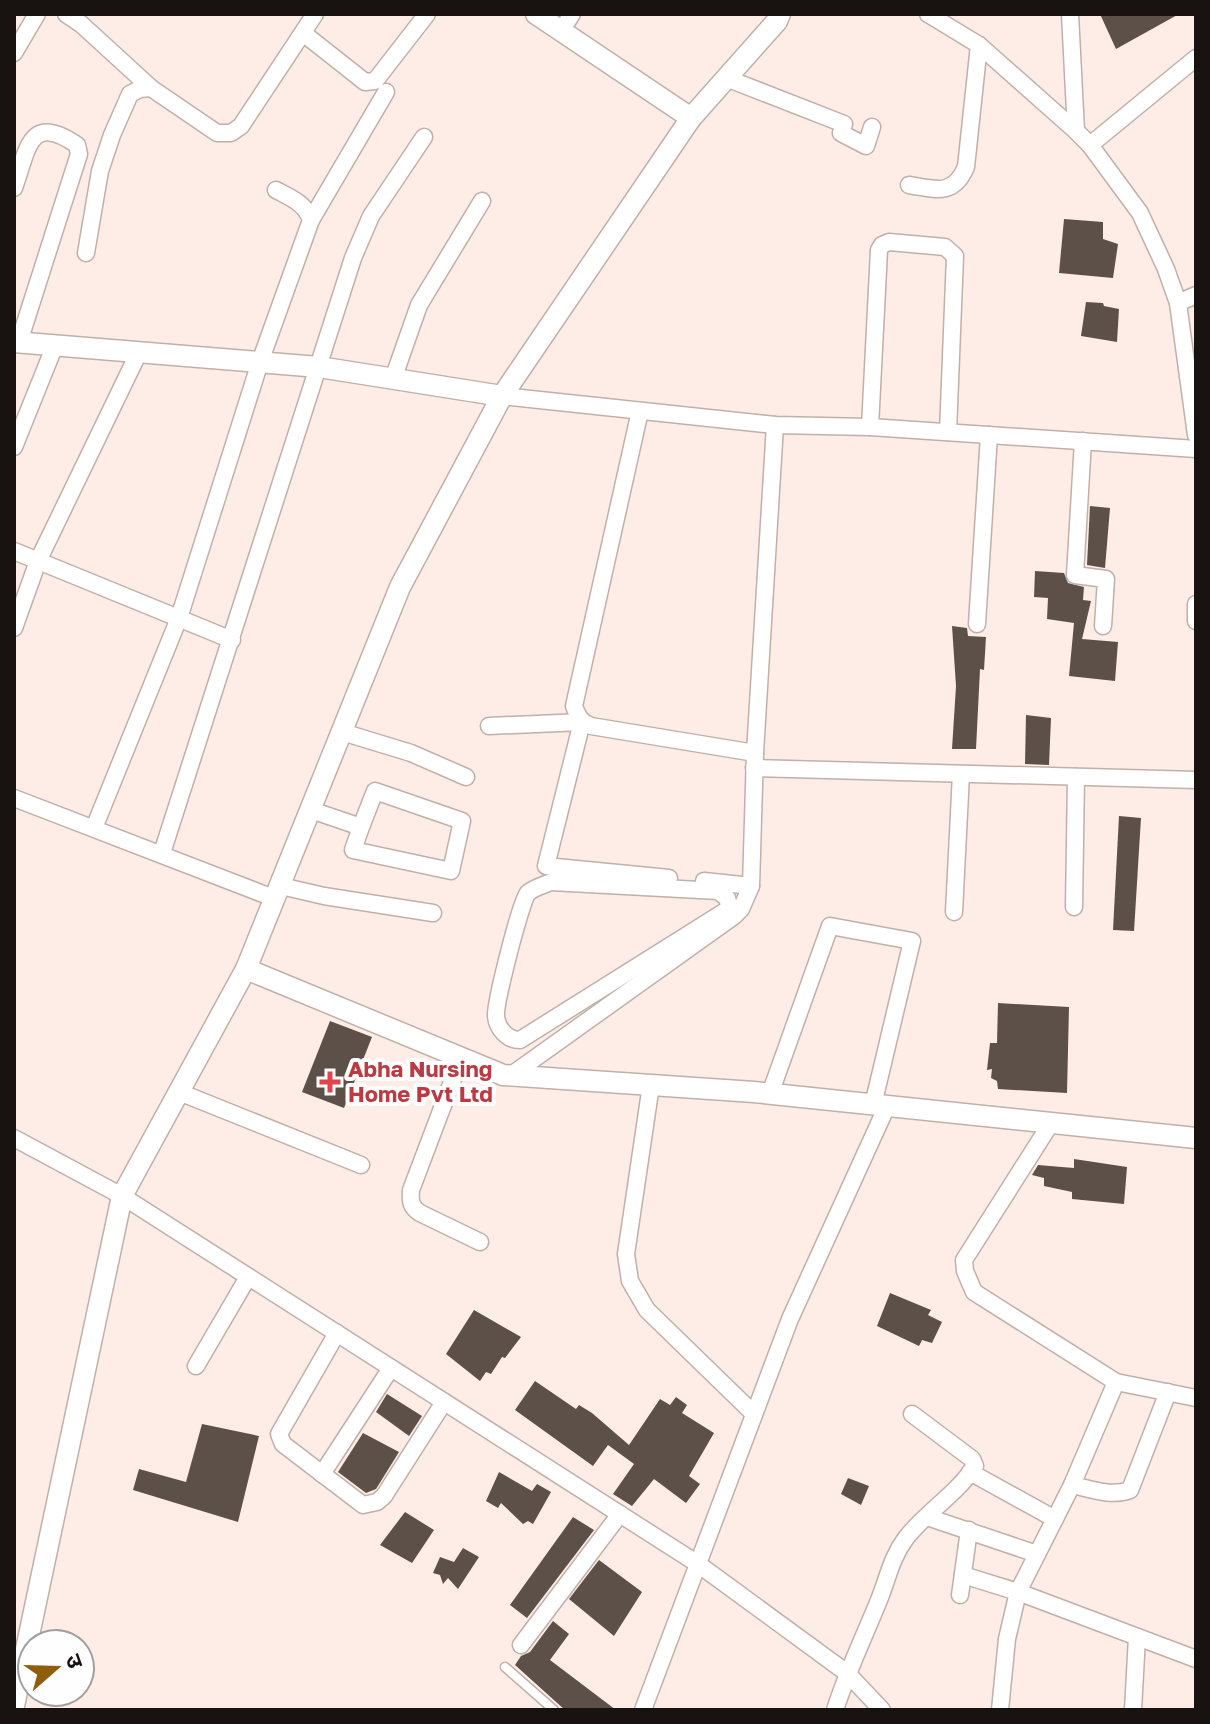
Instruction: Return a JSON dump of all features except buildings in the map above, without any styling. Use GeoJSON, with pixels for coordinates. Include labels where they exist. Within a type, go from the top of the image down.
{"type":"FeatureCollection","features":[{"type":"Feature","properties":{"kind":"street"},"geometry":{"type":"LineString","coordinates":[[14,53],[37,14]]}},
{"type":"Feature","properties":{"kind":"street"},"geometry":{"type":"LineString","coordinates":[[66,14],[151,88],[217,133],[231,133],[241,126],[315,14]]}},
{"type":"Feature","properties":{"kind":"street"},"geometry":{"type":"LineString","coordinates":[[303,33],[365,82],[375,81],[427,14]]}},
{"type":"Feature","properties":{"kind":"street"},"geometry":{"type":"LineString","coordinates":[[536,14],[566,22],[691,118]]}},
{"type":"Feature","properties":{"kind":"street"},"geometry":{"type":"LineString","coordinates":[[14,1706],[122,1196],[246,969],[400,587],[502,396],[691,118],[780,14]]}},
{"type":"Feature","properties":{"kind":"street"},"geometry":{"type":"LineString","coordinates":[[928,14],[979,45],[1076,131],[1090,145],[1140,213],[1178,303],[1191,362],[1196,435]]}},
{"type":"Feature","properties":{"kind":"street"},"geometry":{"type":"LineString","coordinates":[[1070,14],[1076,131]]}},
{"type":"Feature","properties":{"kind":"street"},"geometry":{"type":"LineString","coordinates":[[909,185],[939,190],[953,187],[961,180],[966,167],[979,45]]}},
{"type":"Feature","properties":{"kind":"street"},"geometry":{"type":"LineString","coordinates":[[1090,145],[1196,58]]}},
{"type":"Feature","properties":{"kind":"street"},"geometry":{"type":"LineString","coordinates":[[726,78],[844,124],[841,133],[866,146],[872,127]]}},
{"type":"Feature","properties":{"kind":"street"},"geometry":{"type":"LineString","coordinates":[[86,253],[100,171],[112,135],[130,94],[151,88]]}},
{"type":"Feature","properties":{"kind":"street"},"geometry":{"type":"LineString","coordinates":[[94,828],[179,618],[260,362],[311,220],[386,92]]}},
{"type":"Feature","properties":{"kind":"street"},"geometry":{"type":"LineString","coordinates":[[14,188],[32,138],[42,132],[58,132],[77,145],[79,154],[16,342],[319,367],[502,396],[775,425],[870,427],[1196,449]]}},
{"type":"Feature","properties":{"kind":"street"},"geometry":{"type":"LineString","coordinates":[[162,853],[353,258],[371,216],[424,137]]}},
{"type":"Feature","properties":{"kind":"street"},"geometry":{"type":"LineString","coordinates":[[276,190],[301,204],[311,220]]}},
{"type":"Feature","properties":{"kind":"street"},"geometry":{"type":"LineString","coordinates":[[393,379],[419,305],[482,201]]}},
{"type":"Feature","properties":{"kind":"street"},"geometry":{"type":"LineString","coordinates":[[870,427],[879,250],[889,242],[945,247],[955,256],[948,432]]}},
{"type":"Feature","properties":{"kind":"street"},"geometry":{"type":"LineString","coordinates":[[1178,303],[1196,295]]}},
{"type":"Feature","properties":{"kind":"street"},"geometry":{"type":"LineString","coordinates":[[14,447],[55,345]]}},
{"type":"Feature","properties":{"kind":"street"},"geometry":{"type":"LineString","coordinates":[[14,628],[38,561],[139,352]]}},
{"type":"Feature","properties":{"kind":"street"},"geometry":{"type":"LineString","coordinates":[[640,411],[574,706],[582,722],[546,866],[751,886]]}},
{"type":"Feature","properties":{"kind":"street"},"geometry":{"type":"LineString","coordinates":[[510,1076],[630,981],[727,910],[729,905],[727,898],[718,891],[551,882],[527,894],[519,911],[496,1016],[504,1035],[513,1040],[520,1040],[630,981],[734,916],[741,909],[751,886],[755,760],[775,425]]}},
{"type":"Feature","properties":{"kind":"street"},"geometry":{"type":"LineString","coordinates":[[977,624],[989,435]]}},
{"type":"Feature","properties":{"kind":"street"},"geometry":{"type":"LineString","coordinates":[[1083,441],[1075,575],[1106,579],[1103,626]]}},
{"type":"Feature","properties":{"kind":"street"},"geometry":{"type":"LineString","coordinates":[[14,551],[232,640]]}},
{"type":"Feature","properties":{"kind":"street"},"geometry":{"type":"LineString","coordinates":[[1196,604],[1196,621]]}},
{"type":"Feature","properties":{"kind":"street"},"geometry":{"type":"LineString","coordinates":[[489,726],[582,722],[755,760],[961,774],[1196,780]]}},
{"type":"Feature","properties":{"kind":"street"},"geometry":{"type":"LineString","coordinates":[[342,732],[411,753],[466,777]]}},
{"type":"Feature","properties":{"kind":"street"},"geometry":{"type":"LineString","coordinates":[[954,912],[961,774]]}},
{"type":"Feature","properties":{"kind":"street"},"geometry":{"type":"LineString","coordinates":[[1074,907],[1076,777]]}},
{"type":"Feature","properties":{"kind":"street"},"geometry":{"type":"LineString","coordinates":[[375,791],[462,821],[451,871],[353,850],[361,827],[375,791]]}},
{"type":"Feature","properties":{"kind":"street"},"geometry":{"type":"LineString","coordinates":[[14,798],[279,892],[433,913]]}},
{"type":"Feature","properties":{"kind":"street"},"geometry":{"type":"LineString","coordinates":[[311,810],[361,827]]}},
{"type":"Feature","properties":{"kind":"street"},"geometry":{"type":"LineString","coordinates":[[643,1710],[790,1319],[880,1105],[912,941],[830,926],[770,1094]]}},
{"type":"Feature","properties":{"kind":"street"},"geometry":{"type":"LineString","coordinates":[[246,969],[503,1075],[770,1094],[1196,1138]]}},
{"type":"Feature","properties":{"kind":"street"},"geometry":{"type":"LineString","coordinates":[[461,1058],[411,1190],[410,1200],[413,1208],[420,1213],[480,1242]]}},
{"type":"Feature","properties":{"kind":"street"},"geometry":{"type":"LineString","coordinates":[[651,1085],[626,1254],[630,1281],[647,1310],[754,1414]]}},
{"type":"Feature","properties":{"kind":"street"},"geometry":{"type":"LineString","coordinates":[[179,1092],[361,1165]]}},
{"type":"Feature","properties":{"kind":"street"},"geometry":{"type":"LineString","coordinates":[[1051,1123],[964,1260],[974,1292],[1116,1382],[1196,1398]]}},
{"type":"Feature","properties":{"kind":"street"},"geometry":{"type":"LineString","coordinates":[[14,1138],[122,1196],[698,1564],[847,1673],[882,1710]]}},
{"type":"Feature","properties":{"kind":"street"},"geometry":{"type":"LineString","coordinates":[[196,1366],[248,1277]]}},
{"type":"Feature","properties":{"kind":"street"},"geometry":{"type":"LineString","coordinates":[[337,1333],[279,1434],[283,1444],[363,1505],[377,1502],[384,1496],[444,1402]]}},
{"type":"Feature","properties":{"kind":"street"},"geometry":{"type":"LineString","coordinates":[[322,1474],[391,1368]]}},
{"type":"Feature","properties":{"kind":"street"},"geometry":{"type":"LineString","coordinates":[[1000,1710],[1007,1639],[1018,1592],[1072,1485],[1116,1382]]}},
{"type":"Feature","properties":{"kind":"street"},"geometry":{"type":"LineString","coordinates":[[1072,1485],[1107,1493],[1120,1494],[1130,1490],[1168,1392]]}},
{"type":"Feature","properties":{"kind":"street"},"geometry":{"type":"LineString","coordinates":[[835,1710],[847,1673],[881,1597],[889,1566],[909,1535],[975,1466],[972,1459],[912,1414]]}},
{"type":"Feature","properties":{"kind":"street"},"geometry":{"type":"LineString","coordinates":[[970,1472],[1055,1519]]}},
{"type":"Feature","properties":{"kind":"street"},"geometry":{"type":"LineString","coordinates":[[521,1645],[620,1514]]}},
{"type":"Feature","properties":{"kind":"street"},"geometry":{"type":"LineString","coordinates":[[927,1517],[1037,1554]]}},
{"type":"Feature","properties":{"kind":"street"},"geometry":{"type":"LineString","coordinates":[[960,1595],[969,1530]]}},
{"type":"Feature","properties":{"kind":"street"},"geometry":{"type":"LineString","coordinates":[[963,1575],[1018,1592],[1196,1659]]}},
{"type":"Feature","properties":{"kind":"street"},"geometry":{"type":"LineString","coordinates":[[1133,1710],[1137,1637]]}},
{"type":"Feature","properties":{"kind":"lane"},"geometry":{"type":"LineString","coordinates":[[505,1667],[554,1710]]}},
{"type":"Feature","properties":{"kind":"place","name":"Abha Nursing Home Pvt Ltd"},"geometry":{"type":"Point","coordinates":[330,1082]}}]}
